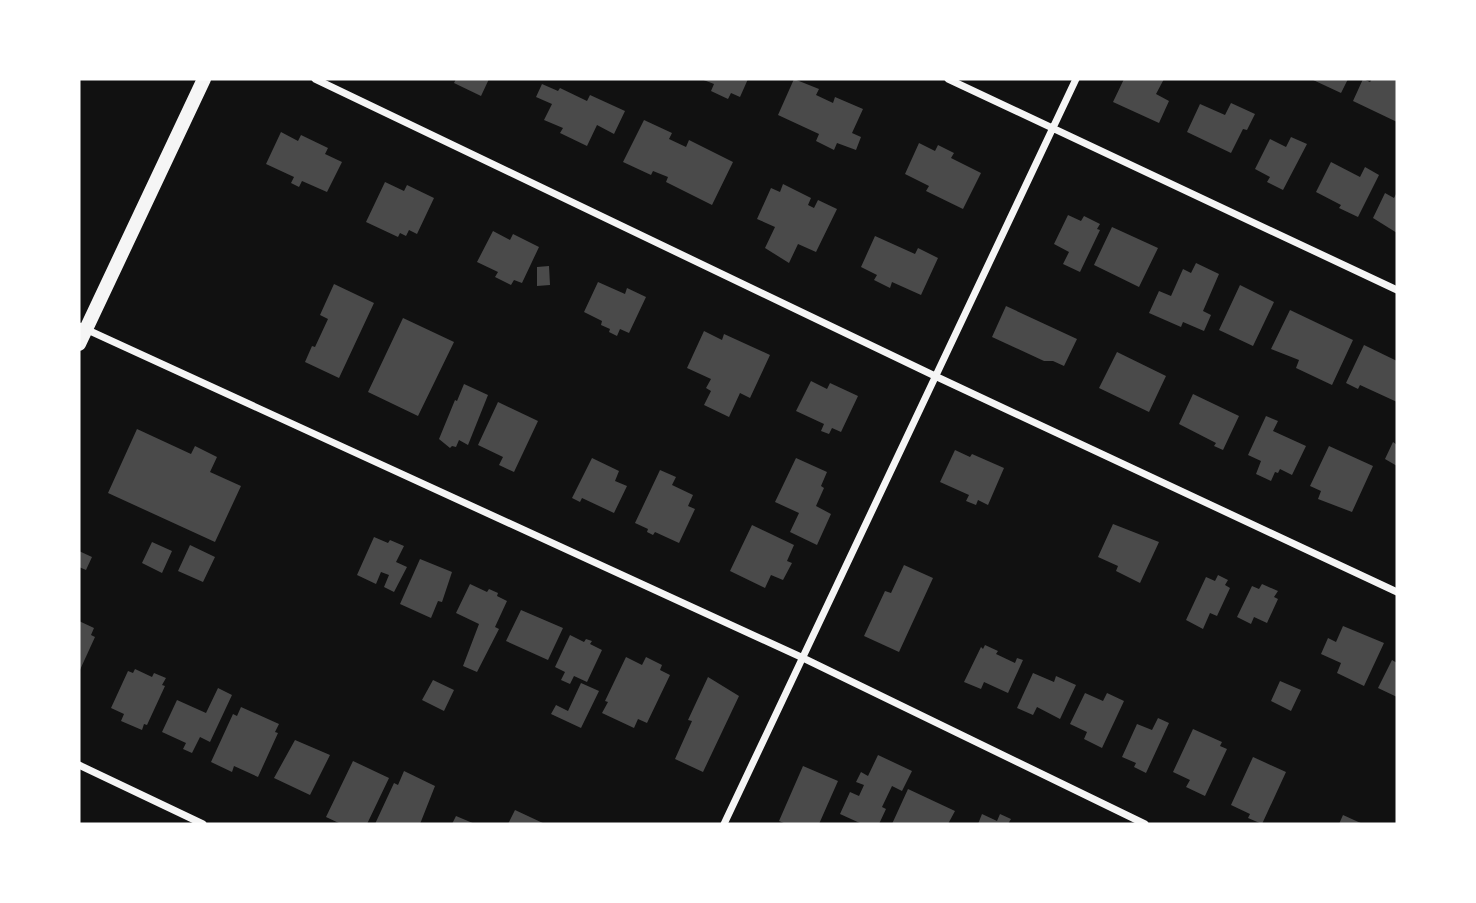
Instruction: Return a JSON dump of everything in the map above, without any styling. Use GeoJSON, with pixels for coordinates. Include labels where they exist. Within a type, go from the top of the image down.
{"type":"FeatureCollection","features":[{"type":"Feature","properties":{"kind":"main road"},"geometry":{"type":"LineString","coordinates":[[79,344],[82,327],[204,79]]}},
{"type":"Feature","properties":{"kind":"street"},"geometry":{"type":"LineString","coordinates":[[315,79],[935,376],[1397,592]]}},
{"type":"Feature","properties":{"kind":"street"},"geometry":{"type":"LineString","coordinates":[[948,79],[1397,290]]}},
{"type":"Feature","properties":{"kind":"street"},"geometry":{"type":"LineString","coordinates":[[724,824],[1076,79]]}},
{"type":"Feature","properties":{"kind":"street"},"geometry":{"type":"LineString","coordinates":[[82,327],[801,657],[1145,824]]}},
{"type":"Feature","properties":{"kind":"street"},"geometry":{"type":"LineString","coordinates":[[79,765],[203,824]]}},
{"type":"Feature","properties":{"kind":"building"},"geometry":{"type":"Polygon","coordinates":[[[456,79],[489,79],[481,96],[454,83],[456,79]]]}},
{"type":"Feature","properties":{"kind":"building"},"geometry":{"type":"Polygon","coordinates":[[[701,79],[748,79],[740,97],[731,93],[728,99],[711,91],[714,84],[701,79]]]}},
{"type":"Feature","properties":{"kind":"building"},"geometry":{"type":"Polygon","coordinates":[[[794,79],[819,89],[816,95],[833,103],[835,97],[863,109],[852,133],[861,137],[856,150],[837,143],[834,150],[816,141],[819,134],[778,115],[794,79]]]}},
{"type":"Feature","properties":{"kind":"building"},"geometry":{"type":"Polygon","coordinates":[[[1124,79],[1164,79],[1156,94],[1169,101],[1159,123],[1113,102],[1124,79]]]}},
{"type":"Feature","properties":{"kind":"building"},"geometry":{"type":"Polygon","coordinates":[[[1311,79],[1348,79],[1341,93],[1311,79]]]}},
{"type":"Feature","properties":{"kind":"building"},"geometry":{"type":"Polygon","coordinates":[[[1363,79],[1370,82],[1372,79],[1397,80],[1397,122],[1353,101],[1363,79]]]}},
{"type":"Feature","properties":{"kind":"building"},"geometry":{"type":"Polygon","coordinates":[[[542,84],[558,91],[560,88],[587,101],[590,95],[625,111],[614,134],[597,125],[587,146],[560,133],[563,128],[544,120],[552,104],[536,97],[542,84]]]}},
{"type":"Feature","properties":{"kind":"building"},"geometry":{"type":"Polygon","coordinates":[[[1231,103],[1255,114],[1247,130],[1243,129],[1231,153],[1187,132],[1200,104],[1225,115],[1231,103]]]}},
{"type":"Feature","properties":{"kind":"building"},"geometry":{"type":"Polygon","coordinates":[[[644,120],[672,133],[669,139],[686,147],[689,140],[733,162],[712,205],[666,182],[668,177],[653,171],[651,175],[623,162],[644,120]]]}},
{"type":"Feature","properties":{"kind":"building"},"geometry":{"type":"Polygon","coordinates":[[[281,132],[298,141],[301,135],[328,148],[325,154],[342,162],[327,192],[302,181],[299,187],[291,183],[294,177],[266,164],[281,132]]]}},
{"type":"Feature","properties":{"kind":"building"},"geometry":{"type":"Polygon","coordinates":[[[1291,137],[1307,144],[1283,190],[1267,182],[1270,177],[1255,169],[1270,139],[1286,147],[1291,137]]]}},
{"type":"Feature","properties":{"kind":"building"},"geometry":{"type":"Polygon","coordinates":[[[919,143],[935,151],[938,145],[954,153],[951,158],[981,173],[963,209],[926,191],[929,186],[905,174],[919,143]]]}},
{"type":"Feature","properties":{"kind":"building"},"geometry":{"type":"Polygon","coordinates":[[[1331,162],[1360,177],[1365,167],[1379,175],[1358,217],[1316,192],[1331,162]]]}},
{"type":"Feature","properties":{"kind":"building"},"geometry":{"type":"Polygon","coordinates":[[[385,182],[404,191],[407,185],[434,198],[417,234],[409,230],[406,236],[400,233],[398,237],[366,222],[385,182]]]}},
{"type":"Feature","properties":{"kind":"building"},"geometry":{"type":"Polygon","coordinates":[[[783,184],[811,198],[808,205],[814,208],[818,200],[837,209],[816,252],[798,244],[789,263],[765,248],[775,227],[757,219],[771,188],[780,192],[783,184]]]}},
{"type":"Feature","properties":{"kind":"building"},"geometry":{"type":"Polygon","coordinates":[[[1397,192],[1397,233],[1373,218],[1385,193],[1394,198],[1397,192]]]}},
{"type":"Feature","properties":{"kind":"building"},"geometry":{"type":"Polygon","coordinates":[[[1068,215],[1081,221],[1084,216],[1100,224],[1097,229],[1100,230],[1080,272],[1063,264],[1069,252],[1054,244],[1068,215]]]}},
{"type":"Feature","properties":{"kind":"building"},"geometry":{"type":"Polygon","coordinates":[[[1112,227],[1158,248],[1139,287],[1094,265],[1112,227]]]}},
{"type":"Feature","properties":{"kind":"building"},"geometry":{"type":"Polygon","coordinates":[[[493,231],[510,240],[513,234],[539,247],[522,283],[514,280],[511,285],[495,277],[498,272],[477,262],[493,231]]]}},
{"type":"Feature","properties":{"kind":"building"},"geometry":{"type":"Polygon","coordinates":[[[875,236],[915,254],[918,248],[938,258],[921,295],[892,282],[890,288],[874,280],[877,275],[861,267],[875,236]]]}},
{"type":"Feature","properties":{"kind":"building"},"geometry":{"type":"Polygon","coordinates":[[[1196,263],[1219,274],[1203,311],[1211,315],[1204,331],[1183,322],[1181,327],[1149,313],[1159,291],[1171,296],[1183,269],[1191,273],[1196,263]]]}},
{"type":"Feature","properties":{"kind":"building"},"geometry":{"type":"Polygon","coordinates":[[[549,266],[550,285],[537,286],[537,267],[549,266]]]}},
{"type":"Feature","properties":{"kind":"building"},"geometry":{"type":"Polygon","coordinates":[[[598,282],[625,294],[627,288],[646,297],[629,333],[620,329],[617,336],[601,325],[602,321],[584,312],[598,282]]]}},
{"type":"Feature","properties":{"kind":"building"},"geometry":{"type":"Polygon","coordinates":[[[334,284],[374,303],[339,378],[305,362],[328,319],[320,315],[334,284]]]}},
{"type":"Feature","properties":{"kind":"building"},"geometry":{"type":"Polygon","coordinates":[[[1240,285],[1274,302],[1253,346],[1219,330],[1240,285]]]}},
{"type":"Feature","properties":{"kind":"building"},"geometry":{"type":"Polygon","coordinates":[[[1006,306],[1077,339],[1064,366],[1053,361],[1044,361],[992,337],[1006,306]]]}},
{"type":"Feature","properties":{"kind":"building"},"geometry":{"type":"Polygon","coordinates":[[[1290,310],[1353,340],[1332,385],[1296,368],[1299,360],[1271,349],[1290,310]]]}},
{"type":"Feature","properties":{"kind":"building"},"geometry":{"type":"Polygon","coordinates":[[[403,318],[454,342],[418,416],[368,392],[403,318]]]}},
{"type":"Feature","properties":{"kind":"building"},"geometry":{"type":"Polygon","coordinates":[[[704,331],[722,340],[724,334],[770,355],[750,398],[740,393],[729,417],[704,405],[711,391],[706,388],[711,379],[687,368],[704,331]]]}},
{"type":"Feature","properties":{"kind":"building"},"geometry":{"type":"Polygon","coordinates":[[[1364,345],[1397,361],[1397,402],[1360,385],[1358,389],[1346,383],[1364,345]]]}},
{"type":"Feature","properties":{"kind":"building"},"geometry":{"type":"Polygon","coordinates":[[[1117,352],[1166,376],[1149,412],[1099,388],[1117,352]]]}},
{"type":"Feature","properties":{"kind":"building"},"geometry":{"type":"Polygon","coordinates":[[[811,381],[827,389],[830,383],[858,396],[841,432],[832,428],[829,434],[821,431],[824,424],[796,411],[811,381]]]}},
{"type":"Feature","properties":{"kind":"building"},"geometry":{"type":"Polygon","coordinates":[[[464,384],[488,395],[468,445],[459,440],[456,447],[450,448],[439,439],[464,384]]]}},
{"type":"Feature","properties":{"kind":"building"},"geometry":{"type":"Polygon","coordinates":[[[1193,394],[1239,416],[1223,450],[1214,446],[1216,443],[1179,424],[1193,394]]]}},
{"type":"Feature","properties":{"kind":"building"},"geometry":{"type":"Polygon","coordinates":[[[498,402],[538,421],[514,472],[499,465],[503,457],[478,445],[498,402]]]}},
{"type":"Feature","properties":{"kind":"building"},"geometry":{"type":"Polygon","coordinates":[[[1266,416],[1278,421],[1273,431],[1306,446],[1292,475],[1280,469],[1278,473],[1275,472],[1271,481],[1256,474],[1261,461],[1248,455],[1266,416]]]}},
{"type":"Feature","properties":{"kind":"building"},"geometry":{"type":"Polygon","coordinates":[[[137,429],[191,454],[195,446],[217,457],[210,472],[241,486],[215,542],[108,493],[137,429]]]}},
{"type":"Feature","properties":{"kind":"building"},"geometry":{"type":"Polygon","coordinates":[[[1393,442],[1397,445],[1397,466],[1385,459],[1393,442]]]}},
{"type":"Feature","properties":{"kind":"building"},"geometry":{"type":"Polygon","coordinates":[[[1329,446],[1373,466],[1352,512],[1318,499],[1321,491],[1310,486],[1329,446]]]}},
{"type":"Feature","properties":{"kind":"building"},"geometry":{"type":"Polygon","coordinates":[[[955,450],[970,457],[972,454],[1004,468],[988,505],[978,500],[976,505],[966,501],[969,495],[940,482],[955,450]]]}},
{"type":"Feature","properties":{"kind":"building"},"geometry":{"type":"Polygon","coordinates":[[[592,458],[619,471],[615,481],[627,486],[614,513],[582,498],[580,502],[572,498],[592,458]]]}},
{"type":"Feature","properties":{"kind":"building"},"geometry":{"type":"Polygon","coordinates":[[[796,458],[827,472],[816,506],[831,514],[817,545],[790,532],[799,513],[775,502],[796,458]]]}},
{"type":"Feature","properties":{"kind":"building"},"geometry":{"type":"Polygon","coordinates":[[[660,470],[676,477],[672,485],[693,495],[688,506],[695,509],[679,543],[655,532],[653,535],[647,532],[648,529],[635,523],[660,470]]]}},
{"type":"Feature","properties":{"kind":"building"},"geometry":{"type":"Polygon","coordinates":[[[1113,524],[1159,542],[1140,583],[1116,571],[1118,566],[1098,557],[1113,524]]]}},
{"type":"Feature","properties":{"kind":"building"},"geometry":{"type":"Polygon","coordinates":[[[752,525],[794,545],[787,561],[792,563],[783,580],[771,575],[765,588],[730,571],[752,525]]]}},
{"type":"Feature","properties":{"kind":"building"},"geometry":{"type":"Polygon","coordinates":[[[374,537],[404,546],[396,562],[407,567],[394,592],[384,587],[389,575],[381,572],[376,584],[357,575],[374,537]]]}},
{"type":"Feature","properties":{"kind":"building"},"geometry":{"type":"Polygon","coordinates":[[[152,542],[172,551],[162,573],[142,563],[152,542]]]}},
{"type":"Feature","properties":{"kind":"building"},"geometry":{"type":"Polygon","coordinates":[[[190,545],[215,557],[203,582],[178,571],[190,545]]]}},
{"type":"Feature","properties":{"kind":"building"},"geometry":{"type":"Polygon","coordinates":[[[79,551],[92,557],[86,570],[79,567],[79,551]]]}},
{"type":"Feature","properties":{"kind":"building"},"geometry":{"type":"Polygon","coordinates":[[[420,559],[452,572],[442,602],[438,601],[431,618],[400,604],[420,559]]]}},
{"type":"Feature","properties":{"kind":"building"},"geometry":{"type":"Polygon","coordinates":[[[904,565],[933,578],[899,652],[864,636],[885,591],[891,593],[904,565]]]}},
{"type":"Feature","properties":{"kind":"building"},"geometry":{"type":"Polygon","coordinates":[[[1218,575],[1228,580],[1225,585],[1230,588],[1217,616],[1210,613],[1203,629],[1186,620],[1206,577],[1215,581],[1218,575]]]}},
{"type":"Feature","properties":{"kind":"building"},"geometry":{"type":"Polygon","coordinates":[[[470,584],[487,592],[489,589],[498,593],[497,596],[507,601],[495,627],[499,629],[477,672],[463,666],[479,624],[456,613],[470,584]]]}},
{"type":"Feature","properties":{"kind":"building"},"geometry":{"type":"Polygon","coordinates":[[[1262,584],[1278,591],[1274,597],[1278,599],[1267,623],[1254,617],[1251,624],[1237,617],[1252,586],[1259,589],[1262,584]]]}},
{"type":"Feature","properties":{"kind":"building"},"geometry":{"type":"Polygon","coordinates":[[[521,610],[563,628],[548,660],[506,641],[521,610]]]}},
{"type":"Feature","properties":{"kind":"building"},"geometry":{"type":"Polygon","coordinates":[[[79,621],[94,628],[91,635],[95,637],[79,672],[79,621]]]}},
{"type":"Feature","properties":{"kind":"building"},"geometry":{"type":"Polygon","coordinates":[[[1343,626],[1384,643],[1364,686],[1337,673],[1341,663],[1321,654],[1328,638],[1336,642],[1343,626]]]}},
{"type":"Feature","properties":{"kind":"building"},"geometry":{"type":"Polygon","coordinates":[[[570,635],[584,642],[586,639],[592,641],[590,644],[602,650],[587,682],[574,676],[570,684],[561,680],[565,672],[555,667],[570,635]]]}},
{"type":"Feature","properties":{"kind":"building"},"geometry":{"type":"Polygon","coordinates":[[[985,645],[1015,663],[1017,658],[1023,660],[1008,693],[984,682],[981,689],[964,682],[981,647],[983,649],[985,645]]]}},
{"type":"Feature","properties":{"kind":"building"},"geometry":{"type":"Polygon","coordinates":[[[626,657],[642,665],[646,657],[662,665],[660,670],[670,675],[647,723],[638,719],[634,728],[602,713],[626,657]]]}},
{"type":"Feature","properties":{"kind":"building"},"geometry":{"type":"Polygon","coordinates":[[[1392,660],[1397,663],[1397,697],[1378,688],[1392,660]]]}},
{"type":"Feature","properties":{"kind":"building"},"geometry":{"type":"Polygon","coordinates":[[[135,669],[152,677],[154,673],[166,678],[147,725],[144,724],[142,730],[121,721],[124,714],[111,708],[128,671],[133,673],[135,669]]]}},
{"type":"Feature","properties":{"kind":"building"},"geometry":{"type":"Polygon","coordinates":[[[1033,673],[1054,682],[1056,676],[1076,685],[1060,719],[1037,707],[1033,715],[1017,708],[1033,673]]]}},
{"type":"Feature","properties":{"kind":"building"},"geometry":{"type":"Polygon","coordinates":[[[708,677],[739,696],[703,772],[675,759],[692,721],[688,720],[708,677]]]}},
{"type":"Feature","properties":{"kind":"building"},"geometry":{"type":"Polygon","coordinates":[[[433,680],[454,690],[444,711],[422,700],[433,680]]]}},
{"type":"Feature","properties":{"kind":"building"},"geometry":{"type":"Polygon","coordinates":[[[1280,681],[1301,690],[1291,711],[1271,701],[1280,681]]]}},
{"type":"Feature","properties":{"kind":"building"},"geometry":{"type":"Polygon","coordinates":[[[581,683],[599,691],[581,728],[551,714],[556,705],[568,711],[581,683]]]}},
{"type":"Feature","properties":{"kind":"building"},"geometry":{"type":"Polygon","coordinates":[[[218,688],[232,695],[210,742],[200,737],[192,753],[183,749],[186,743],[162,732],[177,700],[206,713],[218,688]]]}},
{"type":"Feature","properties":{"kind":"building"},"geometry":{"type":"Polygon","coordinates":[[[1085,693],[1103,701],[1107,693],[1124,701],[1102,748],[1084,739],[1087,732],[1070,724],[1085,693]]]}},
{"type":"Feature","properties":{"kind":"building"},"geometry":{"type":"Polygon","coordinates":[[[241,707],[279,724],[275,732],[278,733],[258,777],[234,766],[232,772],[211,762],[233,714],[237,716],[241,707]]]}},
{"type":"Feature","properties":{"kind":"building"},"geometry":{"type":"Polygon","coordinates":[[[1158,718],[1169,723],[1146,773],[1134,767],[1136,763],[1122,757],[1137,724],[1152,730],[1158,718]]]}},
{"type":"Feature","properties":{"kind":"building"},"geometry":{"type":"Polygon","coordinates":[[[1193,729],[1222,742],[1220,746],[1227,749],[1205,796],[1186,787],[1190,780],[1173,772],[1193,729]]]}},
{"type":"Feature","properties":{"kind":"building"},"geometry":{"type":"Polygon","coordinates":[[[295,740],[330,755],[310,795],[274,778],[295,740]]]}},
{"type":"Feature","properties":{"kind":"building"},"geometry":{"type":"Polygon","coordinates":[[[878,755],[912,771],[902,791],[892,786],[882,807],[886,809],[879,824],[862,824],[840,814],[850,792],[859,796],[864,785],[856,782],[861,772],[868,776],[878,755]]]}},
{"type":"Feature","properties":{"kind":"building"},"geometry":{"type":"Polygon","coordinates":[[[1253,757],[1286,772],[1262,824],[1248,818],[1250,814],[1231,805],[1253,757]]]}},
{"type":"Feature","properties":{"kind":"building"},"geometry":{"type":"Polygon","coordinates":[[[353,761],[389,778],[367,824],[341,824],[326,817],[353,761]]]}},
{"type":"Feature","properties":{"kind":"building"},"geometry":{"type":"Polygon","coordinates":[[[803,766],[838,781],[819,824],[786,824],[779,821],[803,766]]]}},
{"type":"Feature","properties":{"kind":"building"},"geometry":{"type":"Polygon","coordinates":[[[404,771],[435,786],[420,824],[375,824],[394,783],[398,785],[404,771]]]}},
{"type":"Feature","properties":{"kind":"building"},"geometry":{"type":"Polygon","coordinates":[[[908,789],[955,811],[948,824],[892,824],[908,789]]]}},
{"type":"Feature","properties":{"kind":"building"},"geometry":{"type":"Polygon","coordinates":[[[515,810],[545,824],[508,824],[515,810]]]}},
{"type":"Feature","properties":{"kind":"building"},"geometry":{"type":"Polygon","coordinates":[[[982,814],[997,821],[1000,814],[1011,819],[1008,824],[978,824],[982,814]]]}},
{"type":"Feature","properties":{"kind":"building"},"geometry":{"type":"Polygon","coordinates":[[[1343,815],[1354,820],[1363,824],[1339,824],[1343,815]]]}},
{"type":"Feature","properties":{"kind":"building"},"geometry":{"type":"Polygon","coordinates":[[[456,816],[475,824],[452,824],[456,816]]]}}]}
